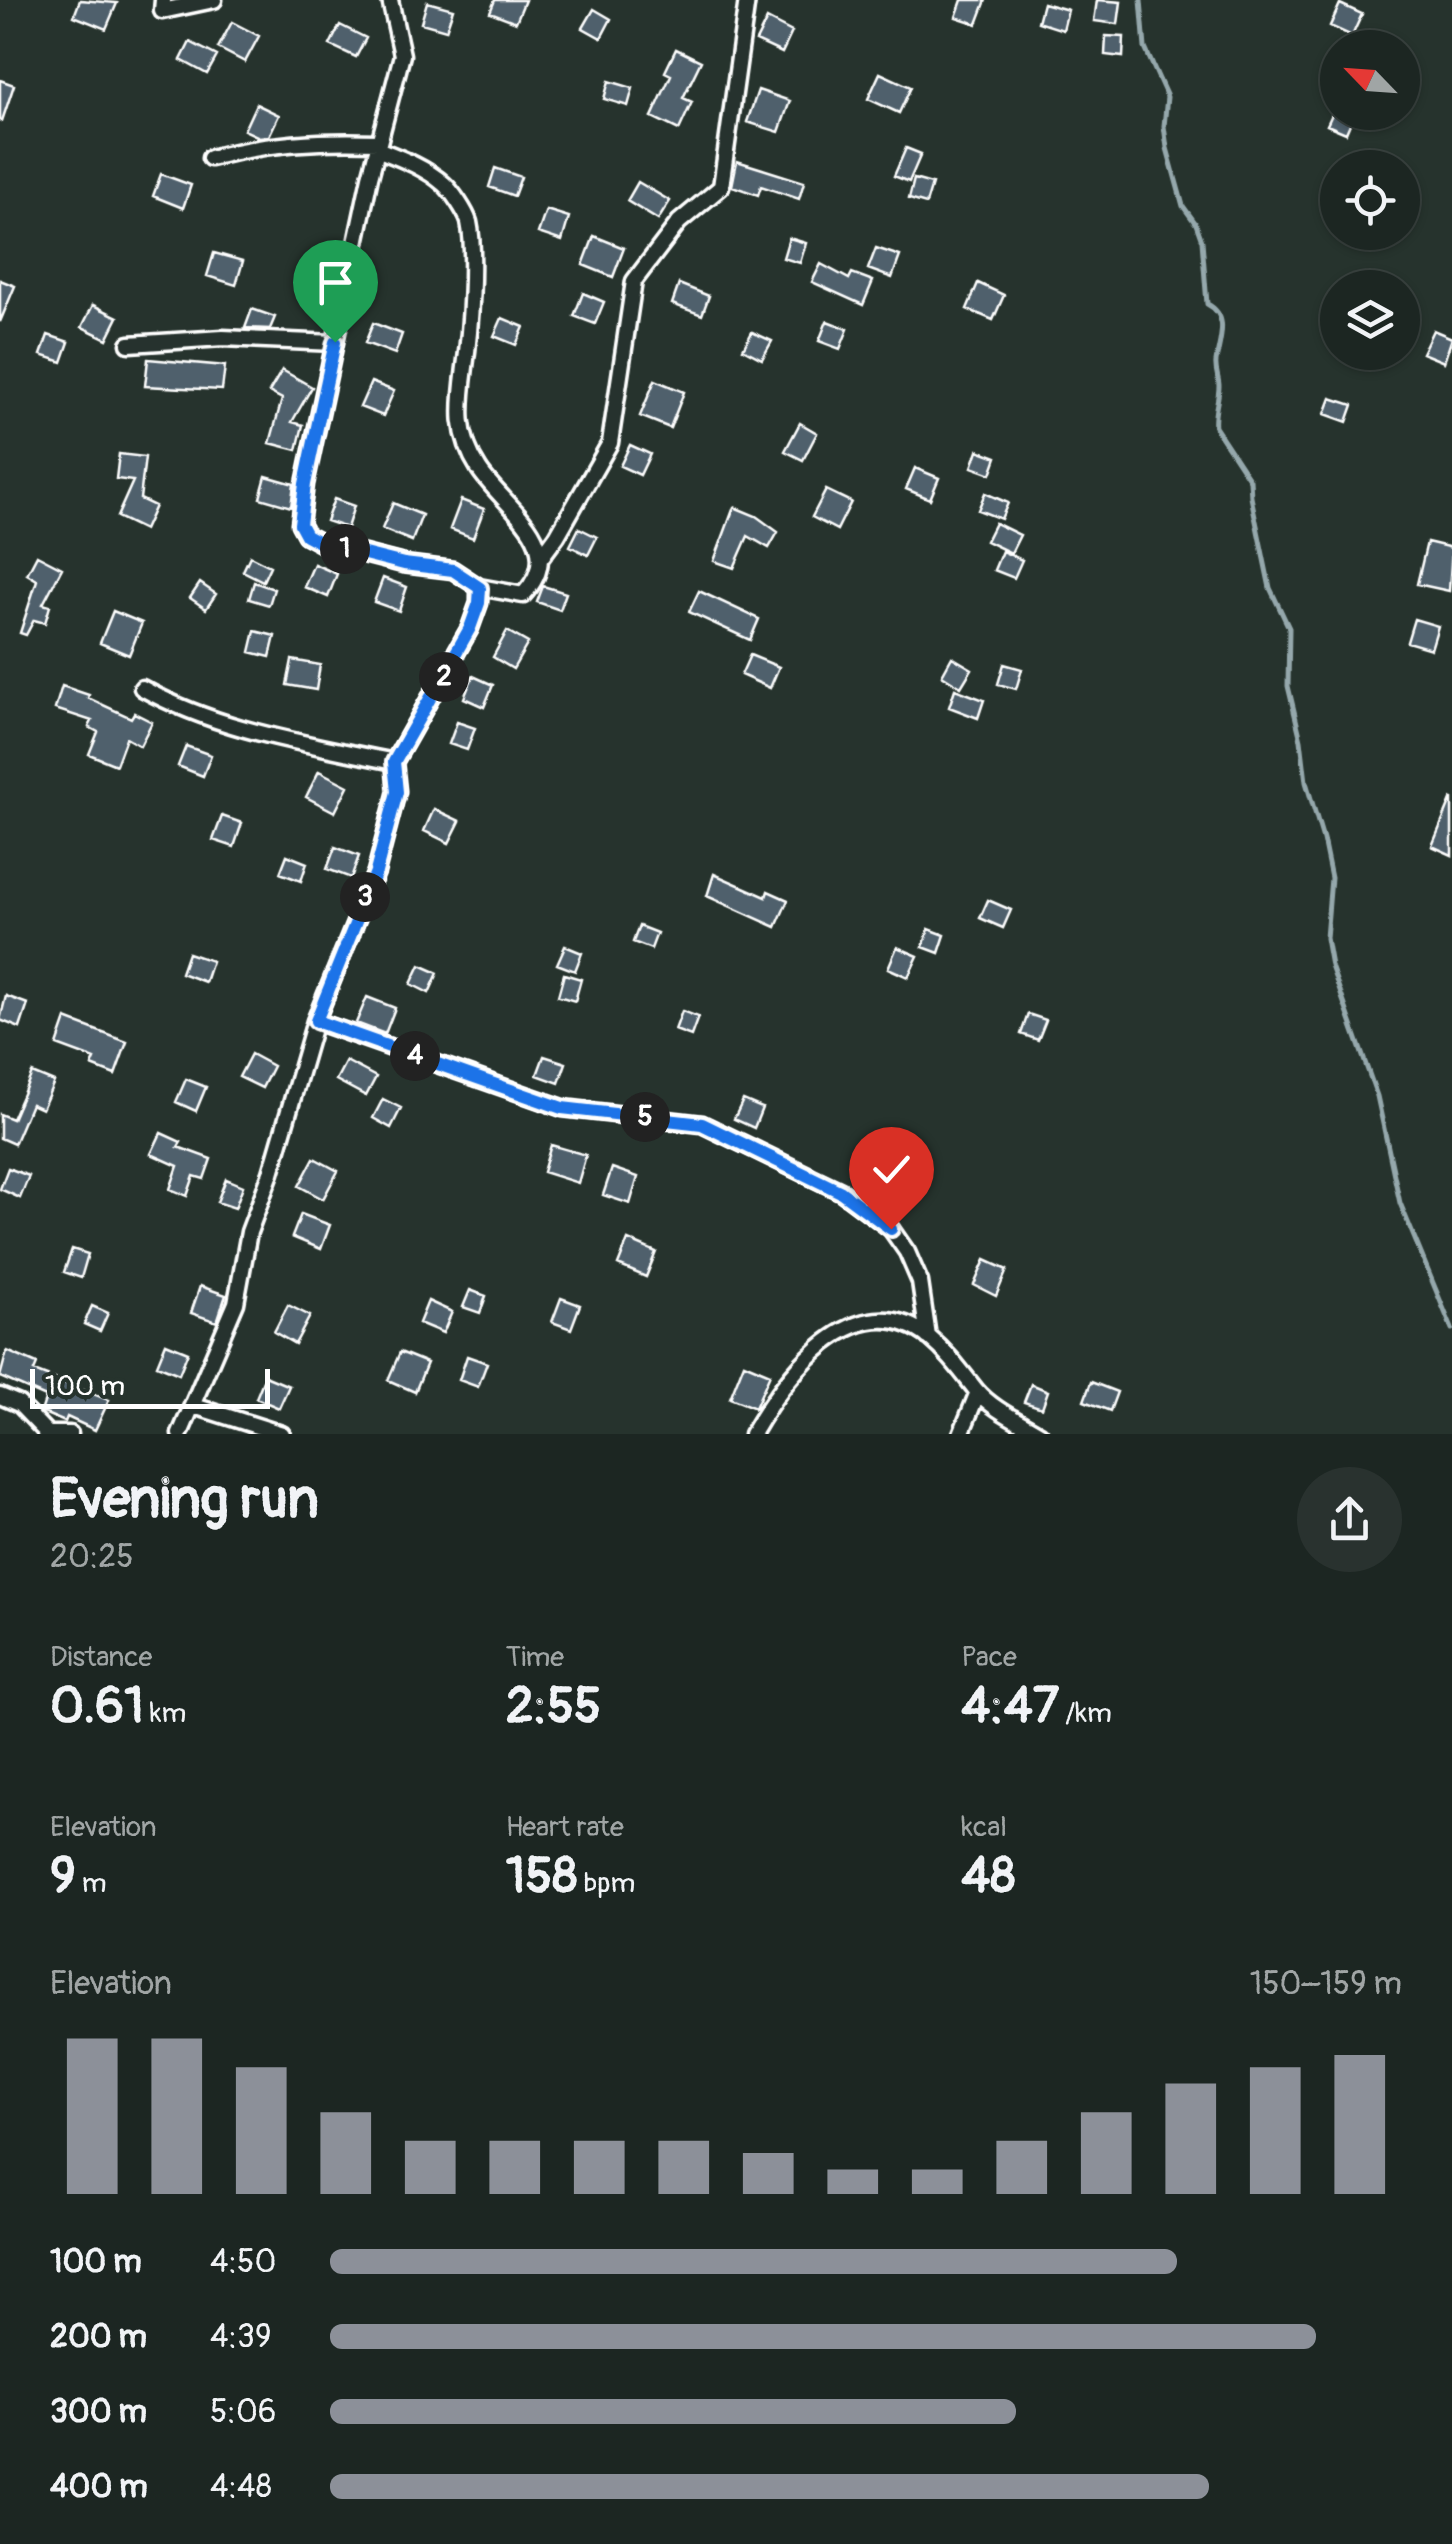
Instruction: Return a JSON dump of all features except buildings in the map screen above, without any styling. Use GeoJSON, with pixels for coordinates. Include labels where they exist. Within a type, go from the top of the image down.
{"type":"FeatureCollection","features":[{"type":"Feature","properties":{"kind":"street"},"geometry":{"type":"LineString","coordinates":[[163,0],[162,11],[214,0]]}},
{"type":"Feature","properties":{"kind":"street"},"geometry":{"type":"LineString","coordinates":[[210,158],[253,146],[302,141],[378,146],[446,185],[468,220],[471,290],[466,367],[459,398],[460,424],[479,469],[530,525],[540,558],[538,579],[522,595],[480,588],[453,570],[404,564],[321,543],[306,535],[300,524],[335,342],[378,146],[402,55],[390,0]]}},
{"type":"Feature","properties":{"kind":"street"},"geometry":{"type":"LineString","coordinates":[[540,558],[557,536],[610,443],[634,281],[679,222],[722,187],[748,0]]}},
{"type":"Feature","properties":{"kind":"street"},"geometry":{"type":"LineString","coordinates":[[130,344],[224,338],[335,342]]}},
{"type":"Feature","properties":{"kind":"street"},"geometry":{"type":"LineString","coordinates":[[180,1434],[236,1303],[249,1232],[271,1173],[316,1021],[380,858],[397,792],[394,762],[470,628],[480,588]]}},
{"type":"Feature","properties":{"kind":"street"},"geometry":{"type":"LineString","coordinates":[[142,688],[176,707],[250,731],[394,762]]}},
{"type":"Feature","properties":{"kind":"street"},"geometry":{"type":"LineString","coordinates":[[316,1021],[562,1108],[702,1124],[841,1192],[891,1229],[906,1252],[920,1282],[928,1337]]}},
{"type":"Feature","properties":{"kind":"street"},"geometry":{"type":"LineString","coordinates":[[752,1434],[773,1398],[824,1342],[869,1320],[906,1322],[962,1367],[978,1392],[1040,1434]]}},
{"type":"Feature","properties":{"kind":"street"},"geometry":{"type":"LineString","coordinates":[[960,1434],[978,1392]]}},
{"type":"Feature","properties":{"kind":"street"},"geometry":{"type":"LineString","coordinates":[[0,1396],[19,1404],[46,1433],[70,1434]]}},
{"type":"Feature","properties":{"kind":"street"},"geometry":{"type":"LineString","coordinates":[[194,1406],[282,1434]]}},
{"type":"Feature","properties":{"kind":"waterway"},"geometry":{"type":"LineString","coordinates":[[1141,0],[1145,48],[1167,97],[1167,148],[1183,206],[1202,241],[1207,304],[1221,322],[1215,427],[1250,480],[1270,588],[1289,628],[1288,686],[1306,782],[1331,878],[1326,938],[1331,966],[1377,1096],[1400,1203],[1452,1329]]}},
{"type":"Feature","properties":{"kind":"route"},"geometry":{"type":"LineString","coordinates":[[335,342],[305,484],[300,524],[306,535],[321,543],[404,564],[453,570],[480,588],[470,628],[394,762],[397,792],[389,829],[376,872],[316,1021],[562,1108],[702,1124],[841,1192],[891,1229]]}}]}
